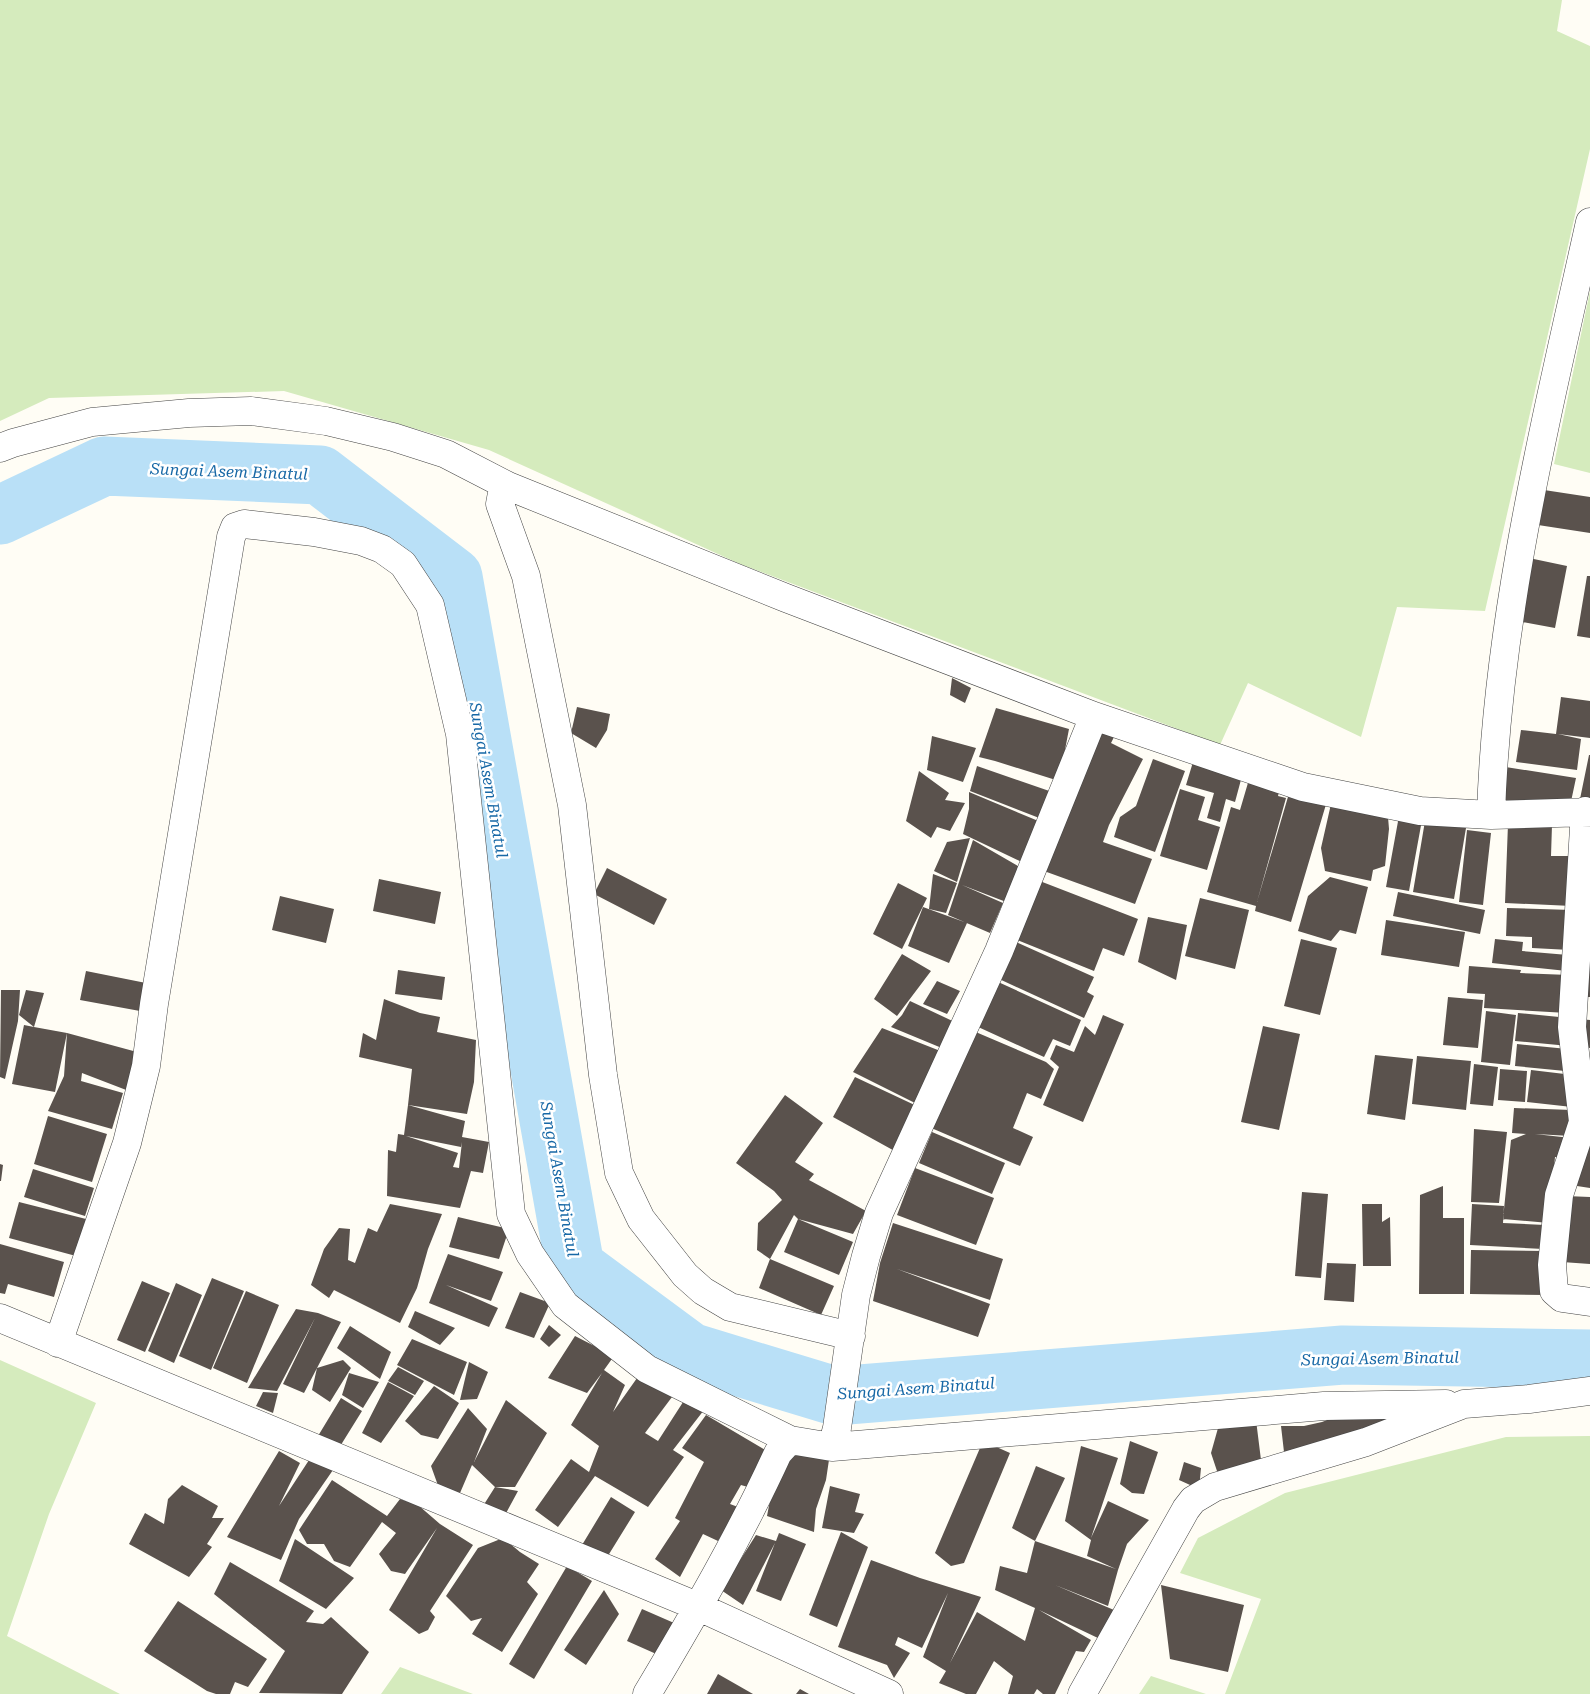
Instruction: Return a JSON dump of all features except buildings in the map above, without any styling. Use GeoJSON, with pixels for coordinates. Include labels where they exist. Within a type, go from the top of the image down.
{"type":"FeatureCollection","features":[{"type":"Feature","properties":{"kind":"street"},"geometry":{"type":"LineString","coordinates":[[1491,815],[1492,765],[1503,658],[1535,470],[1590,222]]}},
{"type":"Feature","properties":{"kind":"street"},"geometry":{"type":"LineString","coordinates":[[0,448],[12,443],[92,422],[189,413],[252,411],[326,421],[394,436],[446,454],[508,486],[786,598],[1094,716],[1303,786],[1420,811],[1491,815],[1587,811],[1572,1027],[1586,1123],[1559,1195],[1552,1265],[1554,1291],[1562,1298],[1590,1302]]}},
{"type":"Feature","properties":{"kind":"street"},"geometry":{"type":"LineString","coordinates":[[508,486],[502,493],[500,504],[526,576],[572,805],[603,1075],[619,1173],[641,1219],[685,1275],[703,1291],[730,1306],[850,1340]]}},
{"type":"Feature","properties":{"kind":"street"},"geometry":{"type":"LineString","coordinates":[[58,1343],[127,1143],[146,1066],[154,1004],[231,537],[235,528],[244,524],[314,532],[361,541],[382,549],[403,564],[430,606],[460,734],[511,1214],[530,1254],[565,1305],[647,1369],[790,1440],[1324,1406],[1464,1404],[1529,1399],[1590,1391]]}},
{"type":"Feature","properties":{"kind":"street"},"geometry":{"type":"LineString","coordinates":[[834,1437],[856,1295],[879,1213],[999,951],[1094,716]]}},
{"type":"Feature","properties":{"kind":"street"},"geometry":{"type":"LineString","coordinates":[[0,1318],[698,1607],[888,1694]]}},
{"type":"Feature","properties":{"kind":"street"},"geometry":{"type":"LineString","coordinates":[[1082,1694],[1186,1509],[1194,1500],[1214,1487],[1366,1442],[1464,1404]]}},
{"type":"Feature","properties":{"kind":"street"},"geometry":{"type":"LineString","coordinates":[[647,1694],[698,1607],[758,1497],[778,1453],[790,1440]]}},
{"type":"Feature","properties":{"kind":"green space"},"geometry":{"type":"Polygon","coordinates":[[[0,0],[1562,0],[1557,31],[1590,46],[1590,149],[1485,611],[1397,607],[1361,737],[1248,683],[1220,745],[740,564],[489,450],[284,391],[49,398],[0,421],[0,0]]]}},
{"type":"Feature","properties":{"kind":"green space"},"geometry":{"type":"Polygon","coordinates":[[[1590,291],[1590,473],[1554,464],[1590,291]]]}},
{"type":"Feature","properties":{"kind":"green space"},"geometry":{"type":"Polygon","coordinates":[[[0,1360],[96,1403],[49,1514],[7,1636],[120,1694],[0,1694],[0,1360]]]}},
{"type":"Feature","properties":{"kind":"green space"},"geometry":{"type":"Polygon","coordinates":[[[1590,1436],[1590,1694],[1225,1694],[1261,1599],[1180,1573],[1198,1538],[1285,1493],[1506,1437],[1590,1436]]]}},
{"type":"Feature","properties":{"kind":"green space"},"geometry":{"type":"Polygon","coordinates":[[[400,1667],[473,1694],[381,1694],[400,1667]]]}},
{"type":"Feature","properties":{"kind":"green space"},"geometry":{"type":"Polygon","coordinates":[[[1151,1676],[1206,1694],[1139,1694],[1151,1676]]]}},
{"type":"Feature","properties":{"kind":"waterway","name":"Sungai Asem Binatul"},"geometry":{"type":"LineString","coordinates":[[0,515],[104,466],[320,475],[453,577],[575,1267],[690,1352],[835,1396],[1343,1355],[1590,1359]]}}]}
